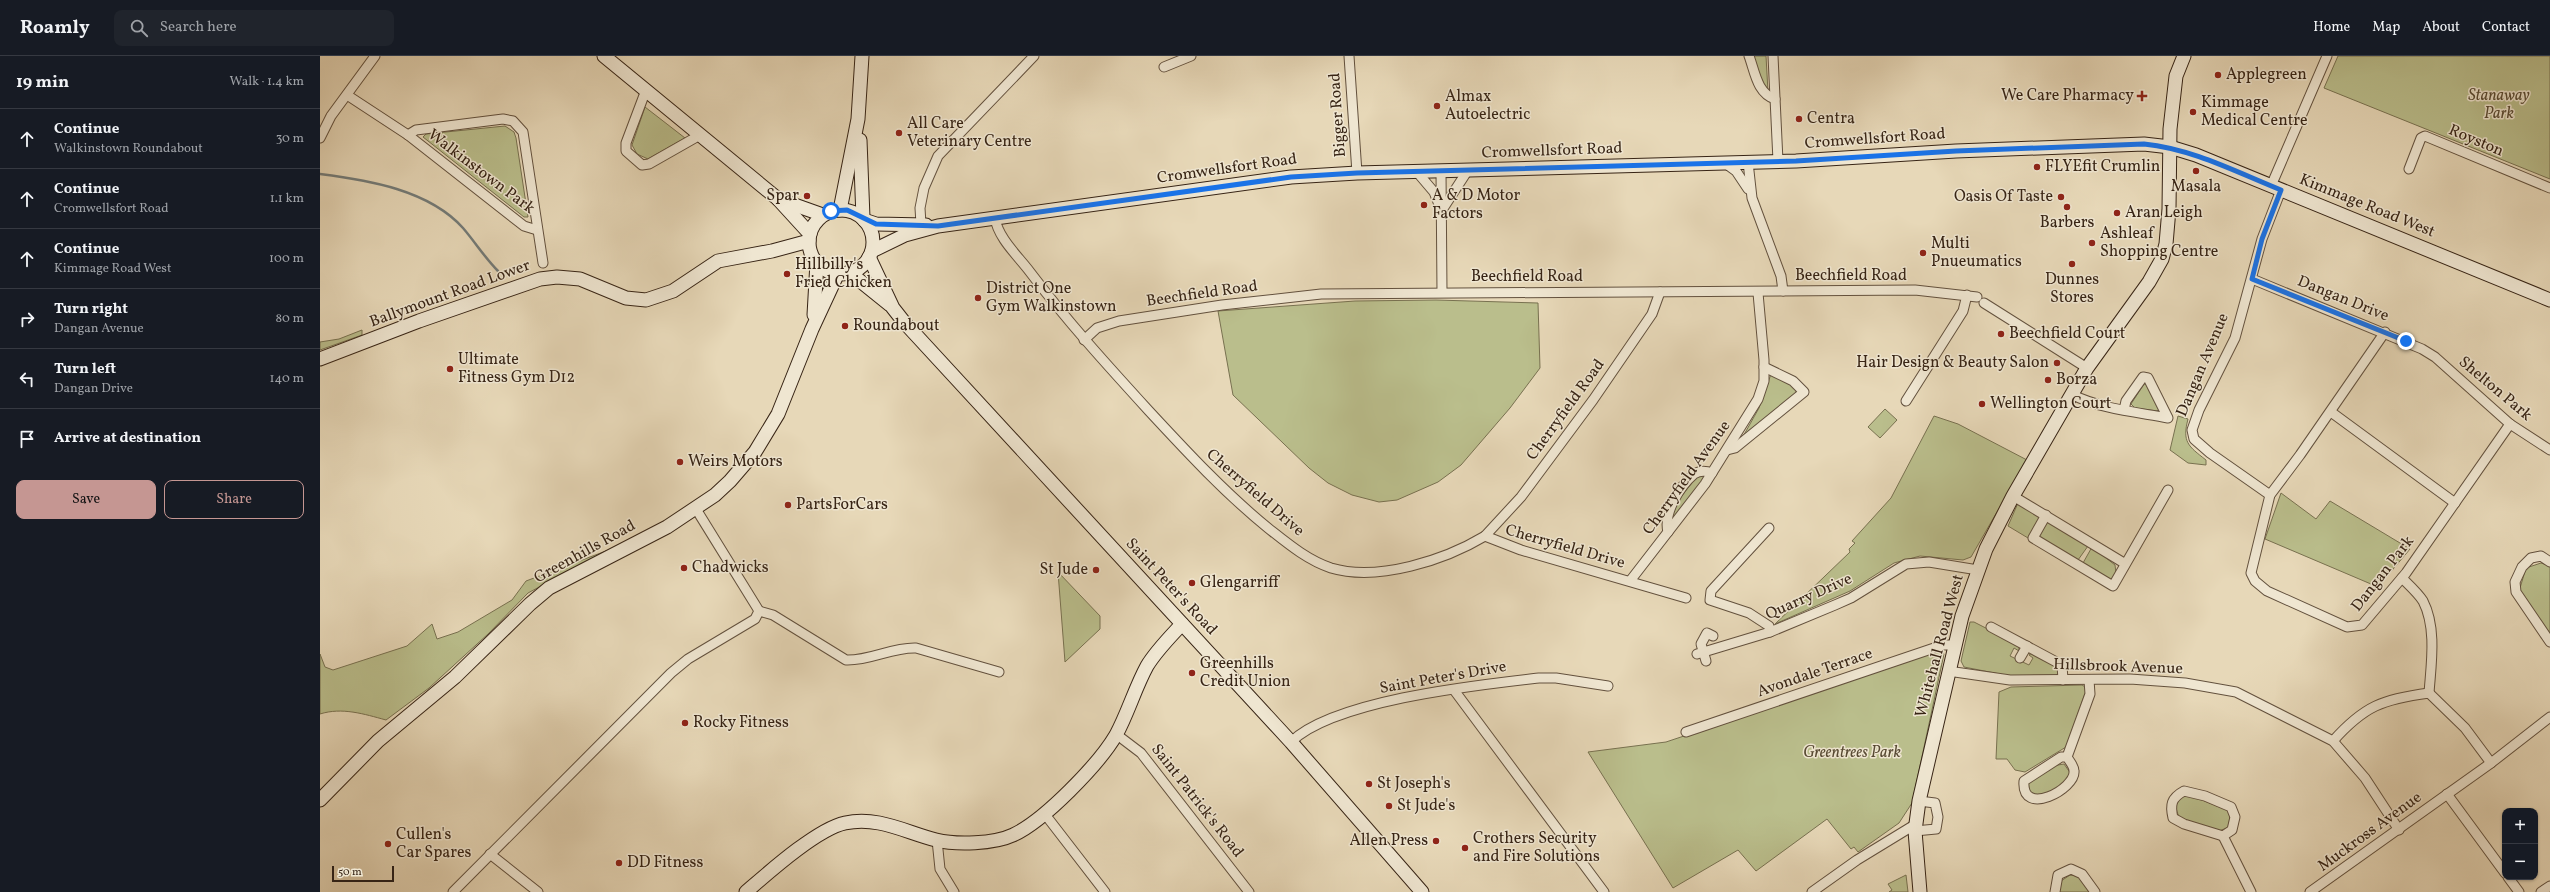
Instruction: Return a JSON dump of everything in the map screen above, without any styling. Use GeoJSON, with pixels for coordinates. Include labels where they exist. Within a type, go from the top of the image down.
{"type":"FeatureCollection","features":[{"type":"Feature","properties":{"kind":"main road"},"geometry":{"type":"LineString","coordinates":[[604,56],[778,199],[830,272],[843,273],[864,264],[870,254],[872,234],[864,219],[858,119],[862,56]]}},
{"type":"Feature","properties":{"kind":"main road","name":"Whitehall Road West"},"geometry":{"type":"LineString","coordinates":[[1920,892],[1916,827],[1919,801],[1954,645],[1978,570],[2013,496],[2087,368],[2149,282],[2162,259],[2166,244],[2169,208],[2170,147],[2176,76],[2184,56]]}},
{"type":"Feature","properties":{"kind":"main road"},"geometry":{"type":"LineString","coordinates":[[840,210],[858,119]]}},
{"type":"Feature","properties":{"kind":"main road","name":"Cromwellsfort Road"},"geometry":{"type":"LineString","coordinates":[[870,254],[905,235],[938,226],[1291,177],[1357,173],[1778,161],[2098,144],[2170,147]]}},
{"type":"Feature","properties":{"kind":"main road","name":"Kimmage Road West"},"geometry":{"type":"LineString","coordinates":[[2170,147],[2196,155],[2550,300]]}},
{"type":"Feature","properties":{"kind":"main road"},"geometry":{"type":"LineString","coordinates":[[778,199],[823,216]]}},
{"type":"Feature","properties":{"kind":"main road"},"geometry":{"type":"LineString","coordinates":[[812,247],[817,220],[823,216],[840,210],[854,213],[864,219]]}},
{"type":"Feature","properties":{"kind":"main road","name":"Cromwellsfort Road"},"geometry":{"type":"LineString","coordinates":[[864,219],[876,224],[921,224],[938,226]]}},
{"type":"Feature","properties":{"kind":"main road","name":"Ballymount Road Lower"},"geometry":{"type":"LineString","coordinates":[[320,360],[419,321],[540,279],[557,277],[580,279],[626,298],[646,300],[673,291],[718,261],[772,251],[812,247]]}},
{"type":"Feature","properties":{"kind":"main road","name":"Greenhills Road"},"geometry":{"type":"LineString","coordinates":[[812,247],[816,298],[812,329]]}},
{"type":"Feature","properties":{"kind":"main road","name":"Saint Peter's Road"},"geometry":{"type":"LineString","coordinates":[[870,254],[893,308]]}},
{"type":"Feature","properties":{"kind":"main road","name":"Greenhills Road"},"geometry":{"type":"LineString","coordinates":[[320,800],[378,741],[456,677],[530,604],[550,588],[667,527],[696,509],[730,481],[755,452],[786,398],[812,329],[843,273]]}},
{"type":"Feature","properties":{"kind":"main road","name":"Saint Peter's Road"},"geometry":{"type":"LineString","coordinates":[[843,273],[893,308],[1291,742],[1422,892]]}},
{"type":"Feature","properties":{"kind":"main road"},"geometry":{"type":"LineString","coordinates":[[746,892],[792,854],[843,823],[864,821],[885,823],[937,840],[980,842],[999,840],[1013,835],[1044,813],[1092,768],[1116,734],[1148,665],[1182,624]]}},
{"type":"Feature","properties":{"kind":"street"},"geometry":{"type":"LineString","coordinates":[[320,138],[331,116],[375,56]]}},
{"type":"Feature","properties":{"kind":"street"},"geometry":{"type":"LineString","coordinates":[[921,224],[920,208],[924,188],[938,156],[1034,56]]}},
{"type":"Feature","properties":{"kind":"street"},"geometry":{"type":"LineString","coordinates":[[1164,67],[1190,56]]}},
{"type":"Feature","properties":{"kind":"street"},"geometry":{"type":"LineString","coordinates":[[1349,60],[1355,56]]}},
{"type":"Feature","properties":{"kind":"street"},"geometry":{"type":"LineString","coordinates":[[1749,56],[1760,87],[1768,96],[1775,99]]}},
{"type":"Feature","properties":{"kind":"street"},"geometry":{"type":"LineString","coordinates":[[1773,56],[1778,161]]}},
{"type":"Feature","properties":{"kind":"street","name":"Dangan Avenue"},"geometry":{"type":"LineString","coordinates":[[2270,495],[2210,453],[2194,439],[2192,430],[2199,410],[2235,338],[2276,188],[2327,56]]}},
{"type":"Feature","properties":{"kind":"street","name":"Bigger Road"},"geometry":{"type":"LineString","coordinates":[[1349,60],[1357,173]]}},
{"type":"Feature","properties":{"kind":"street"},"geometry":{"type":"LineString","coordinates":[[646,90],[626,143],[626,151],[642,165],[648,164],[700,135]]}},
{"type":"Feature","properties":{"kind":"street","name":"Walkinstown Park"},"geometry":{"type":"LineString","coordinates":[[347,96],[408,135],[524,226],[537,230]]}},
{"type":"Feature","properties":{"kind":"street","name":"Walkinstown Park"},"geometry":{"type":"LineString","coordinates":[[408,135],[416,130],[502,119],[513,121],[523,132],[543,263]]}},
{"type":"Feature","properties":{"kind":"street","name":"Royston"},"geometry":{"type":"LineString","coordinates":[[2409,169],[2421,138],[2425,136],[2550,188]]}},
{"type":"Feature","properties":{"kind":"street"},"geometry":{"type":"LineString","coordinates":[[1748,162],[1752,198]]}},
{"type":"Feature","properties":{"kind":"street"},"geometry":{"type":"LineString","coordinates":[[1725,163],[1742,179],[1752,198],[1781,276],[1784,291]]}},
{"type":"Feature","properties":{"kind":"street"},"geometry":{"type":"LineString","coordinates":[[1442,210],[1468,170]]}},
{"type":"Feature","properties":{"kind":"street"},"geometry":{"type":"LineString","coordinates":[[1441,171],[1442,292]]}},
{"type":"Feature","properties":{"kind":"street"},"geometry":{"type":"LineString","coordinates":[[1417,172],[1434,192],[1442,210]]}},
{"type":"Feature","properties":{"kind":"street","name":"Cherryfield Drive"},"geometry":{"type":"LineString","coordinates":[[995,218],[1002,236],[1084,340],[1213,478],[1259,520],[1294,548],[1315,561],[1332,568],[1349,570],[1401,568],[1433,561],[1485,536],[1521,550],[1686,598]]}},
{"type":"Feature","properties":{"kind":"street","name":"Dangan Drive"},"geometry":{"type":"LineString","coordinates":[[2252,279],[2385,332],[2422,349]]}},
{"type":"Feature","properties":{"kind":"street","name":"Beechfield Road"},"geometry":{"type":"LineString","coordinates":[[1084,340],[1097,328],[1119,321],[1222,305],[1321,294],[1442,292],[1758,293],[1784,291],[1915,290],[1967,295],[1981,300],[2087,368]]}},
{"type":"Feature","properties":{"kind":"street","name":"Cherryfield Road"},"geometry":{"type":"LineString","coordinates":[[1485,536],[1521,497],[1593,400],[1652,314],[1660,292]]}},
{"type":"Feature","properties":{"kind":"street","name":"Cherryfield Avenue"},"geometry":{"type":"LineString","coordinates":[[1630,582],[1712,473],[1758,400],[1764,381],[1764,367],[1758,293]]}},
{"type":"Feature","properties":{"kind":"street"},"geometry":{"type":"LineString","coordinates":[[1906,401],[1963,311],[1967,295]]}},
{"type":"Feature","properties":{"kind":"street","name":"Dangan Park"},"geometry":{"type":"LineString","coordinates":[[2385,332],[2270,495],[2251,573],[2255,581],[2267,591],[2348,627],[2362,625],[2402,578],[2510,424]]}},
{"type":"Feature","properties":{"kind":"street","name":"Shelton Park"},"geometry":{"type":"LineString","coordinates":[[2422,349],[2435,357],[2510,424],[2550,450]]}},
{"type":"Feature","properties":{"kind":"street"},"geometry":{"type":"LineString","coordinates":[[1727,450],[1735,448],[1804,392],[1793,381],[1764,367]]}},
{"type":"Feature","properties":{"kind":"street"},"geometry":{"type":"LineString","coordinates":[[2071,394],[2084,400],[2124,410],[2168,418],[2148,378],[2143,377],[2126,402],[2124,410]]}},
{"type":"Feature","properties":{"kind":"street"},"geometry":{"type":"LineString","coordinates":[[2330,412],[2455,502]]}},
{"type":"Feature","properties":{"kind":"street"},"geometry":{"type":"LineString","coordinates":[[1668,532],[1667,514],[1674,500],[1695,474],[1704,471],[1712,473]]}},
{"type":"Feature","properties":{"kind":"street"},"geometry":{"type":"LineString","coordinates":[[2046,515],[2033,538],[2113,586],[2124,563],[2168,490]]}},
{"type":"Feature","properties":{"kind":"street"},"geometry":{"type":"LineString","coordinates":[[2013,496],[2124,563]]}},
{"type":"Feature","properties":{"kind":"street"},"geometry":{"type":"LineString","coordinates":[[696,509],[759,611],[773,615],[846,660],[854,660],[905,647],[916,648],[1000,672]]}},
{"type":"Feature","properties":{"kind":"street"},"geometry":{"type":"LineString","coordinates":[[1769,528],[1711,591],[1710,600],[1749,612],[1769,626],[1770,632]]}},
{"type":"Feature","properties":{"kind":"street"},"geometry":{"type":"LineString","coordinates":[[2550,562],[2541,556],[2531,558],[2522,567],[2515,582],[2516,592],[2550,642]]}},
{"type":"Feature","properties":{"kind":"street","name":"Quarry Drive"},"geometry":{"type":"LineString","coordinates":[[1714,636],[1707,632],[1701,644],[1702,656],[1770,632],[1851,598],[1906,564],[1929,562],[1978,570]]}},
{"type":"Feature","properties":{"kind":"street"},"geometry":{"type":"LineString","coordinates":[[2402,578],[2422,600],[2428,612],[2431,637],[2429,693],[2465,728],[2491,762]]}},
{"type":"Feature","properties":{"kind":"street"},"geometry":{"type":"LineString","coordinates":[[453,892],[671,673],[688,659],[755,619],[759,611]]}},
{"type":"Feature","properties":{"kind":"street"},"geometry":{"type":"LineString","coordinates":[[1991,627],[2062,665],[2063,680]]}},
{"type":"Feature","properties":{"kind":"street","name":"Avondale Terrace"},"geometry":{"type":"LineString","coordinates":[[1686,732],[1943,645],[1954,645]]}},
{"type":"Feature","properties":{"kind":"street"},"geometry":{"type":"LineString","coordinates":[[2020,658],[2027,646]]}},
{"type":"Feature","properties":{"kind":"street","name":"Hillsbrook Avenue"},"geometry":{"type":"LineString","coordinates":[[1948,671],[1997,680],[2130,679],[2184,683],[2236,692],[2333,741],[2366,778],[2399,830]]}},
{"type":"Feature","properties":{"kind":"street","name":"Saint Peter's Drive"},"geometry":{"type":"LineString","coordinates":[[1291,742],[1306,729],[1346,714],[1397,699],[1538,678],[1556,678],[1608,686]]}},
{"type":"Feature","properties":{"kind":"street"},"geometry":{"type":"LineString","coordinates":[[2067,757],[2061,757],[2024,781],[2026,793],[2031,798],[2042,800],[2069,785],[2074,773],[2067,757],[2090,694],[2089,680]]}},
{"type":"Feature","properties":{"kind":"street"},"geometry":{"type":"LineString","coordinates":[[1454,690],[1604,892]]}},
{"type":"Feature","properties":{"kind":"street"},"geometry":{"type":"LineString","coordinates":[[2333,741],[2354,718],[2386,701],[2429,693]]}},
{"type":"Feature","properties":{"kind":"street","name":"Muckross Avenue"},"geometry":{"type":"LineString","coordinates":[[2316,891],[2550,717]]}},
{"type":"Feature","properties":{"kind":"street","name":"Saint Patrick's Road"},"geometry":{"type":"LineString","coordinates":[[1116,734],[1140,753],[1249,892]]}},
{"type":"Feature","properties":{"kind":"street"},"geometry":{"type":"LineString","coordinates":[[2223,836],[2232,830],[2235,817],[2231,807],[2222,802],[2194,792],[2184,791],[2173,799],[2170,808],[2173,818],[2184,824],[2223,836],[2251,892]]}},
{"type":"Feature","properties":{"kind":"street","name":"Muckross Avenue"},"geometry":{"type":"LineString","coordinates":[[2448,794],[2502,869]]}},
{"type":"Feature","properties":{"kind":"street"},"geometry":{"type":"LineString","coordinates":[[1812,892],[1857,860],[1916,827],[1936,829],[1938,817],[1935,803],[1919,801]]}},
{"type":"Feature","properties":{"kind":"street"},"geometry":{"type":"LineString","coordinates":[[1044,813],[1105,892]]}},
{"type":"Feature","properties":{"kind":"street"},"geometry":{"type":"LineString","coordinates":[[937,840],[940,869],[954,892]]}},
{"type":"Feature","properties":{"kind":"street"},"geometry":{"type":"LineString","coordinates":[[490,854],[538,892]]}},
{"type":"Feature","properties":{"kind":"street"},"geometry":{"type":"LineString","coordinates":[[2056,892],[2058,875],[2071,869],[2082,874],[2095,892]]}},
{"type":"Feature","properties":{"kind":"street"},"geometry":{"type":"LineString","coordinates":[[2510,880],[2519,892]]}},
{"type":"Feature","properties":{"kind":"street"},"geometry":{"type":"LineString","coordinates":[[2541,892],[2550,886]]}},
{"type":"Feature","properties":{"kind":"green space"},"geometry":{"type":"Polygon","coordinates":[[[1752,56],[1766,56],[1768,92],[1765,90],[1752,56]]]}},
{"type":"Feature","properties":{"kind":"green space","name":"Stanaway Park"},"geometry":{"type":"Polygon","coordinates":[[[2338,56],[2550,56],[2550,179],[2324,88],[2338,56]]]}},
{"type":"Feature","properties":{"kind":"green space"},"geometry":{"type":"Polygon","coordinates":[[[645,107],[685,138],[648,159],[637,154],[632,145],[645,107]]]}},
{"type":"Feature","properties":{"kind":"green space"},"geometry":{"type":"Polygon","coordinates":[[[505,126],[514,132],[516,138],[528,217],[524,217],[423,137],[426,134],[505,126]]]}},
{"type":"Feature","properties":{"kind":"green space"},"geometry":{"type":"Polygon","coordinates":[[[1436,300],[1538,303],[1540,368],[1510,408],[1461,465],[1438,482],[1397,500],[1379,502],[1352,495],[1328,483],[1309,468],[1233,395],[1218,311],[1355,301],[1436,300]]]}},
{"type":"Feature","properties":{"kind":"green space"},"geometry":{"type":"Polygon","coordinates":[[[362,330],[362,335],[320,350],[320,342],[339,339],[362,330]]]}},
{"type":"Feature","properties":{"kind":"green space"},"geometry":{"type":"Polygon","coordinates":[[[1771,374],[1793,386],[1797,393],[1741,440],[1759,408],[1771,374]]]}},
{"type":"Feature","properties":{"kind":"green space"},"geometry":{"type":"Polygon","coordinates":[[[2144,384],[2147,384],[2159,409],[2157,411],[2135,408],[2131,404],[2144,384]]]}},
{"type":"Feature","properties":{"kind":"green space"},"geometry":{"type":"Polygon","coordinates":[[[1885,409],[1897,420],[1880,438],[1868,427],[1885,409]]]}},
{"type":"Feature","properties":{"kind":"green space"},"geometry":{"type":"Polygon","coordinates":[[[1934,416],[1958,424],[2027,460],[1971,557],[1963,560],[1920,556],[1894,563],[1850,591],[1775,624],[1850,552],[1849,549],[1855,543],[1852,541],[1891,498],[1934,416]]]}},
{"type":"Feature","properties":{"kind":"green space"},"geometry":{"type":"Polygon","coordinates":[[[2178,416],[2188,419],[2186,438],[2191,447],[2206,460],[2206,465],[2188,463],[2170,450],[2178,416]]]}},
{"type":"Feature","properties":{"kind":"green space"},"geometry":{"type":"Polygon","coordinates":[[[1698,475],[1706,476],[1670,522],[1674,506],[1698,475]]]}},
{"type":"Feature","properties":{"kind":"green space"},"geometry":{"type":"Polygon","coordinates":[[[2281,493],[2316,519],[2330,501],[2410,549],[2378,587],[2265,539],[2281,493]]]}},
{"type":"Feature","properties":{"kind":"green space"},"geometry":{"type":"Polygon","coordinates":[[[2018,503],[2041,517],[2028,538],[2008,526],[2018,503]]]}},
{"type":"Feature","properties":{"kind":"green space"},"geometry":{"type":"Polygon","coordinates":[[[2048,521],[2088,546],[2078,560],[2038,536],[2048,521]]]}},
{"type":"Feature","properties":{"kind":"green space"},"geometry":{"type":"Polygon","coordinates":[[[2092,547],[2115,565],[2116,573],[2111,580],[2083,563],[2092,547]]]}},
{"type":"Feature","properties":{"kind":"green space"},"geometry":{"type":"Polygon","coordinates":[[[606,551],[528,593],[488,634],[429,688],[386,720],[345,711],[320,714],[320,654],[325,667],[333,670],[407,646],[432,624],[437,639],[458,632],[512,600],[526,581],[606,551]]]}},
{"type":"Feature","properties":{"kind":"green space"},"geometry":{"type":"Polygon","coordinates":[[[2541,563],[2550,566],[2550,636],[2522,596],[2520,588],[2526,568],[2541,563]]]}},
{"type":"Feature","properties":{"kind":"green space"},"geometry":{"type":"Polygon","coordinates":[[[1058,572],[1100,616],[1100,629],[1065,662],[1058,572]]]}},
{"type":"Feature","properties":{"kind":"green space"},"geometry":{"type":"Polygon","coordinates":[[[1970,622],[1974,622],[2019,645],[2019,651],[2014,648],[2010,656],[2029,665],[2033,658],[2029,655],[2032,653],[2057,667],[2058,674],[2054,676],[2010,676],[1964,667],[1961,661],[1970,622]]]}},
{"type":"Feature","properties":{"kind":"green space","name":"Greentrees Park"},"geometry":{"type":"Polygon","coordinates":[[[1941,650],[1944,654],[1912,803],[1899,823],[1858,852],[1854,847],[1851,849],[1827,819],[1756,871],[1738,850],[1673,888],[1588,752],[1666,742],[1941,650]]]}},
{"type":"Feature","properties":{"kind":"green space"},"geometry":{"type":"Polygon","coordinates":[[[2082,685],[2087,688],[2066,747],[2025,772],[2015,770],[2007,759],[1996,759],[1999,692],[2011,687],[2082,685]]]}},
{"type":"Feature","properties":{"kind":"green space"},"geometry":{"type":"Polygon","coordinates":[[[2064,764],[2071,774],[2059,788],[2048,793],[2036,795],[2030,794],[2028,782],[2052,766],[2064,764]]]}},
{"type":"Feature","properties":{"kind":"green space"},"geometry":{"type":"Polygon","coordinates":[[[2187,794],[2230,811],[2229,827],[2219,831],[2181,819],[2178,815],[2176,804],[2180,798],[2187,794]]]}},
{"type":"Feature","properties":{"kind":"green space"},"geometry":{"type":"Polygon","coordinates":[[[1906,875],[1908,892],[1889,892],[1892,890],[1888,884],[1906,875]]]}},
{"type":"Feature","properties":{"kind":"green space"},"geometry":{"type":"Polygon","coordinates":[[[2070,875],[2080,878],[2089,892],[2058,892],[2061,881],[2070,875]]]}},
{"type":"Feature","properties":{"kind":"waterway"},"geometry":{"type":"LineString","coordinates":[[320,174],[358,180],[397,189],[433,204],[449,215],[463,228],[498,271]]}},
{"type":"Feature","properties":{"kind":"place","name":"Applegreen"},"geometry":{"type":"Point","coordinates":[2218,75]}},
{"type":"Feature","properties":{"kind":"place","name":"We Care Pharmacy"},"geometry":{"type":"Point","coordinates":[2142,96]}},
{"type":"Feature","properties":{"kind":"place","name":"Almax Autoelectric"},"geometry":{"type":"Point","coordinates":[1437,106]}},
{"type":"Feature","properties":{"kind":"place","name":"Kimmage Medical Centre"},"geometry":{"type":"Point","coordinates":[2193,112]}},
{"type":"Feature","properties":{"kind":"place","name":"Centra"},"geometry":{"type":"Point","coordinates":[1799,119]}},
{"type":"Feature","properties":{"kind":"place","name":"All Care Veterinary Centre"},"geometry":{"type":"Point","coordinates":[899,133]}},
{"type":"Feature","properties":{"kind":"place","name":"FLYEfit Crumlin"},"geometry":{"type":"Point","coordinates":[2037,167]}},
{"type":"Feature","properties":{"kind":"place","name":"Masala"},"geometry":{"type":"Point","coordinates":[2196,171]}},
{"type":"Feature","properties":{"kind":"place","name":"Spar"},"geometry":{"type":"Point","coordinates":[807,196]}},
{"type":"Feature","properties":{"kind":"place","name":"Oasis Of Taste"},"geometry":{"type":"Point","coordinates":[2061,197]}},
{"type":"Feature","properties":{"kind":"place","name":"A & D Motor Factors"},"geometry":{"type":"Point","coordinates":[1424,205]}},
{"type":"Feature","properties":{"kind":"place","name":"Barbers"},"geometry":{"type":"Point","coordinates":[2067,207]}},
{"type":"Feature","properties":{"kind":"place","name":"Aran Leigh"},"geometry":{"type":"Point","coordinates":[2117,213]}},
{"type":"Feature","properties":{"kind":"place","name":"Ashleaf Shopping Centre"},"geometry":{"type":"Point","coordinates":[2092,243]}},
{"type":"Feature","properties":{"kind":"place","name":"Multi Pnueumatics"},"geometry":{"type":"Point","coordinates":[1923,253]}},
{"type":"Feature","properties":{"kind":"place","name":"Dunnes Stores"},"geometry":{"type":"Point","coordinates":[2072,264]}},
{"type":"Feature","properties":{"kind":"place","name":"Hillbilly's Fried Chicken"},"geometry":{"type":"Point","coordinates":[787,274]}},
{"type":"Feature","properties":{"kind":"place","name":"District One Gym Walkinstown"},"geometry":{"type":"Point","coordinates":[978,298]}},
{"type":"Feature","properties":{"kind":"place","name":"Roundabout"},"geometry":{"type":"Point","coordinates":[845,326]}},
{"type":"Feature","properties":{"kind":"place","name":"Beechfield Court"},"geometry":{"type":"Point","coordinates":[2001,334]}},
{"type":"Feature","properties":{"kind":"place","name":"Hair Design & Beauty Salon"},"geometry":{"type":"Point","coordinates":[2057,363]}},
{"type":"Feature","properties":{"kind":"place","name":"Ultimate Fitness Gym D12"},"geometry":{"type":"Point","coordinates":[450,369]}},
{"type":"Feature","properties":{"kind":"place","name":"Borza"},"geometry":{"type":"Point","coordinates":[2048,380]}},
{"type":"Feature","properties":{"kind":"place","name":"Wellington Court"},"geometry":{"type":"Point","coordinates":[1982,404]}},
{"type":"Feature","properties":{"kind":"place","name":"Weirs Motors"},"geometry":{"type":"Point","coordinates":[680,462]}},
{"type":"Feature","properties":{"kind":"place","name":"PartsForCars"},"geometry":{"type":"Point","coordinates":[788,505]}},
{"type":"Feature","properties":{"kind":"place","name":"Chadwicks"},"geometry":{"type":"Point","coordinates":[684,568]}},
{"type":"Feature","properties":{"kind":"place","name":"St Jude"},"geometry":{"type":"Point","coordinates":[1096,570]}},
{"type":"Feature","properties":{"kind":"place","name":"Glengarriff"},"geometry":{"type":"Point","coordinates":[1192,583]}},
{"type":"Feature","properties":{"kind":"place","name":"Greenhills Credit Union"},"geometry":{"type":"Point","coordinates":[1192,673]}},
{"type":"Feature","properties":{"kind":"place","name":"Rocky Fitness"},"geometry":{"type":"Point","coordinates":[685,723]}},
{"type":"Feature","properties":{"kind":"place","name":"St Joseph's"},"geometry":{"type":"Point","coordinates":[1369,784]}},
{"type":"Feature","properties":{"kind":"place","name":"St Jude's"},"geometry":{"type":"Point","coordinates":[1389,806]}},
{"type":"Feature","properties":{"kind":"place","name":"Allen Press"},"geometry":{"type":"Point","coordinates":[1436,841]}},
{"type":"Feature","properties":{"kind":"place","name":"Cullen's Car Spares"},"geometry":{"type":"Point","coordinates":[388,844]}},
{"type":"Feature","properties":{"kind":"place","name":"Crothers Security and Fire Solutions"},"geometry":{"type":"Point","coordinates":[1465,848]}},
{"type":"Feature","properties":{"kind":"place","name":"DD Fitness"},"geometry":{"type":"Point","coordinates":[619,863]}},
{"type":"Feature","properties":{"kind":"route"},"geometry":{"type":"LineString","coordinates":[[831,211],[847,210],[863,218],[864,220],[876,224],[921,224],[938,226],[1291,177],[1357,173],[1796,161],[2098,144],[2144,144],[2170,147],[2196,155],[2281,190],[2262,239],[2252,279],[2406,341]]}}]}
